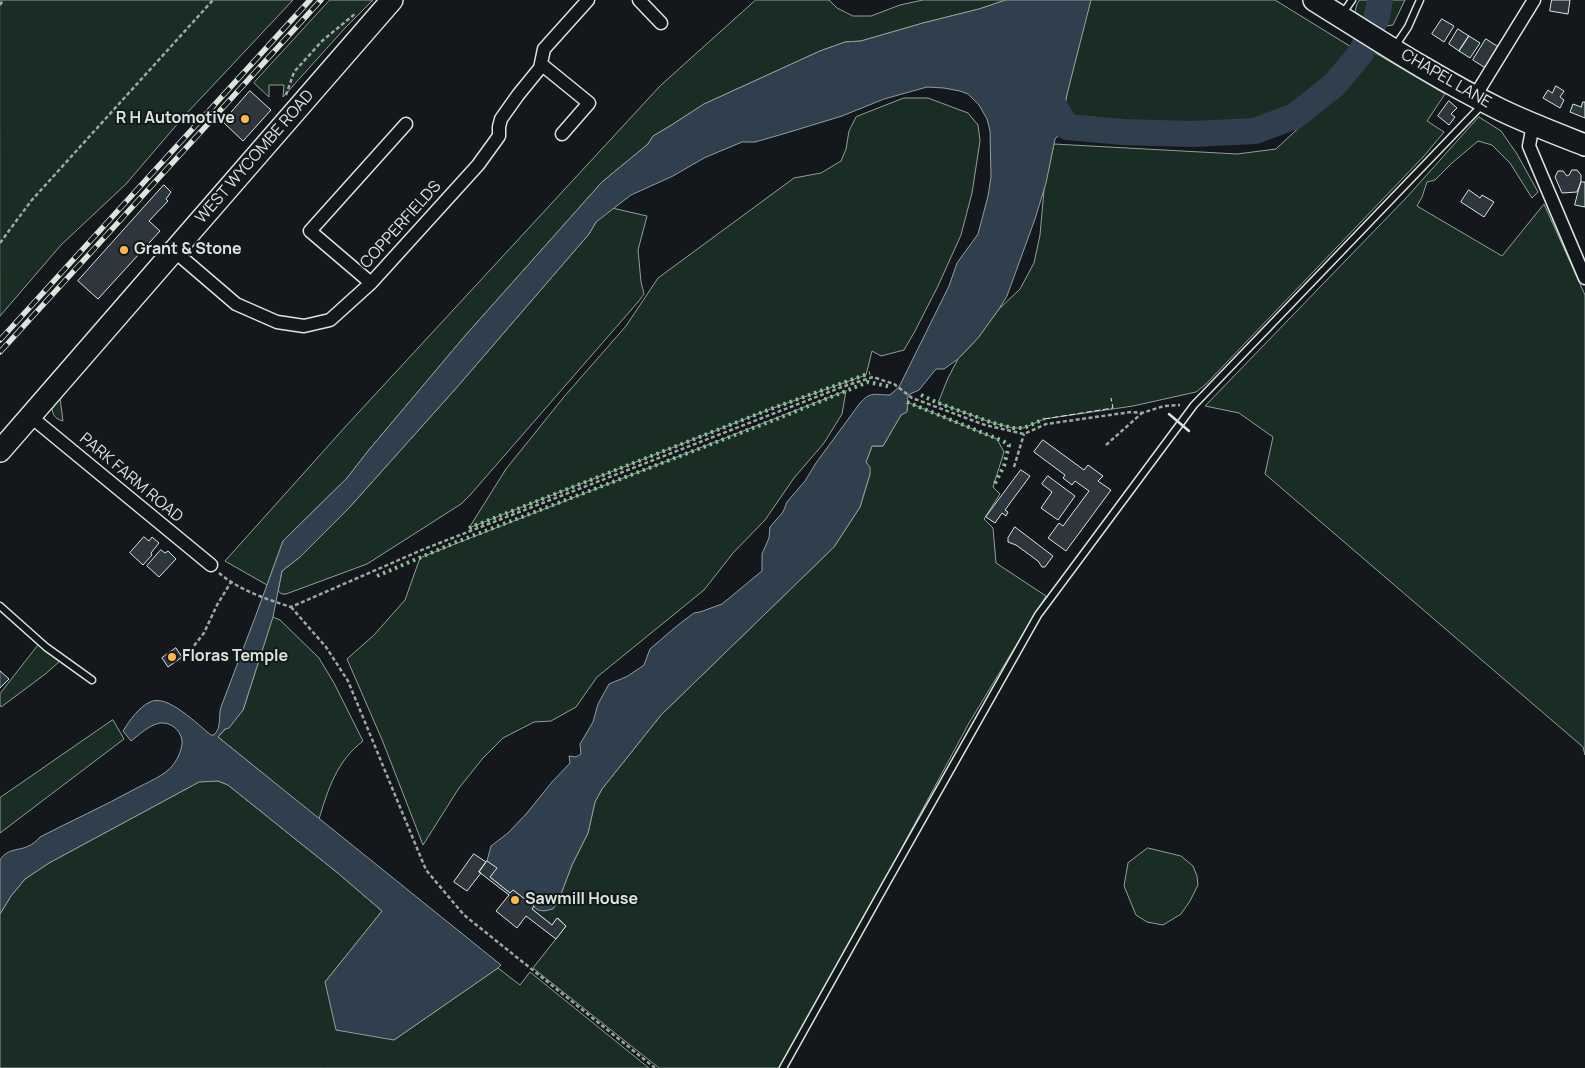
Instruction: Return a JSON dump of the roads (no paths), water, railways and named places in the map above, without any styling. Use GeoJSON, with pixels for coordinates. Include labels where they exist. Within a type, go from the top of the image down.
{"type":"FeatureCollection","features":[{"type":"Feature","properties":{"kind":"highway","name":"WEST WYCOMBE ROAD"},"geometry":{"type":"LineString","coordinates":[[0,451],[392,0]]}},
{"type":"Feature","properties":{"kind":"highway","name":"CHAPEL LANE"},"geometry":{"type":"LineString","coordinates":[[1314,0],[1347,8],[1393,48],[1480,99],[1533,124],[1585,144]]}},
{"type":"Feature","properties":{"kind":"street","name":"COPPERFIELDS"},"geometry":{"type":"LineString","coordinates":[[173,250],[236,304],[277,322],[304,326],[330,320],[371,283],[478,165],[499,136],[501,119],[540,68],[544,48],[588,0]]}},
{"type":"Feature","properties":{"kind":"street"},"geometry":{"type":"LineString","coordinates":[[639,0],[660,23]]}},
{"type":"Feature","properties":{"kind":"street"},"geometry":{"type":"LineString","coordinates":[[1480,99],[1534,0]]}},
{"type":"Feature","properties":{"kind":"street"},"geometry":{"type":"LineString","coordinates":[[541,64],[589,103],[562,134]]}},
{"type":"Feature","properties":{"kind":"street"},"geometry":{"type":"LineString","coordinates":[[371,283],[310,231],[406,124]]}},
{"type":"Feature","properties":{"kind":"street"},"geometry":{"type":"LineString","coordinates":[[1533,124],[1529,146],[1585,278]]}},
{"type":"Feature","properties":{"kind":"street","name":"PARK FARM ROAD"},"geometry":{"type":"LineString","coordinates":[[30,416],[211,565]]}},
{"type":"Feature","properties":{"kind":"lane"},"geometry":{"type":"LineString","coordinates":[[1393,48],[1408,27],[1420,0]]}},
{"type":"Feature","properties":{"kind":"lane"},"geometry":{"type":"LineString","coordinates":[[783,1068],[1038,615],[1194,405],[1480,99]]}},
{"type":"Feature","properties":{"kind":"lane"},"geometry":{"type":"LineString","coordinates":[[0,606],[46,647],[92,680]]}},
{"type":"Feature","properties":{"kind":"water"},"geometry":{"type":"Polygon","coordinates":[[[1006,0],[1091,0],[1063,115],[1067,127],[1055,139],[1046,183],[1035,219],[1007,296],[978,338],[958,359],[944,369],[936,369],[919,390],[908,395],[907,412],[901,415],[883,446],[872,446],[866,462],[870,467],[870,474],[860,507],[834,547],[661,715],[602,789],[595,802],[588,833],[572,865],[558,902],[553,909],[538,910],[513,890],[510,893],[490,877],[496,868],[487,861],[491,846],[508,833],[527,813],[570,763],[569,756],[576,757],[581,754],[580,744],[593,722],[598,704],[609,684],[628,676],[644,665],[650,649],[694,613],[722,604],[762,571],[762,554],[769,538],[770,527],[783,512],[787,502],[805,481],[860,403],[870,395],[890,395],[899,387],[949,286],[957,263],[978,234],[991,177],[990,131],[987,119],[979,105],[968,94],[960,91],[927,87],[884,99],[842,116],[783,134],[755,142],[742,142],[704,158],[673,176],[631,195],[596,222],[589,234],[458,386],[348,509],[300,557],[282,571],[273,617],[243,710],[229,728],[225,729],[218,737],[501,965],[498,968],[394,1040],[336,1030],[325,982],[382,911],[228,785],[218,781],[199,782],[49,863],[25,879],[11,896],[0,914],[0,860],[4,855],[29,846],[40,837],[156,778],[170,769],[175,762],[181,749],[182,740],[177,730],[171,725],[164,723],[156,724],[144,730],[131,741],[123,731],[138,711],[150,702],[157,700],[165,702],[182,711],[211,735],[214,735],[219,725],[221,707],[283,541],[347,478],[464,337],[602,182],[648,144],[653,136],[704,104],[820,51],[845,42],[861,41],[1006,0]]]}},
{"type":"Feature","properties":{"kind":"waterway"},"geometry":{"type":"LineString","coordinates":[[1049,98],[1067,127],[1123,132],[1192,134],[1255,131],[1295,116],[1334,85],[1361,53],[1377,16],[1380,0]]}},
{"type":"Feature","properties":{"kind":"railway"},"geometry":{"type":"LineString","coordinates":[[0,340],[310,0]]}},
{"type":"Feature","properties":{"kind":"railway"},"geometry":{"type":"LineString","coordinates":[[0,352],[321,0]]}},
{"type":"Feature","properties":{"kind":"place","name":"R H Automotive"},"geometry":{"type":"Point","coordinates":[245,119]}},
{"type":"Feature","properties":{"kind":"place","name":"Grant & Stone"},"geometry":{"type":"Point","coordinates":[124,250]}},
{"type":"Feature","properties":{"kind":"place","name":"Floras Temple"},"geometry":{"type":"Point","coordinates":[172,657]}},
{"type":"Feature","properties":{"kind":"place","name":"Sawmill House"},"geometry":{"type":"Point","coordinates":[515,900]}}]}
